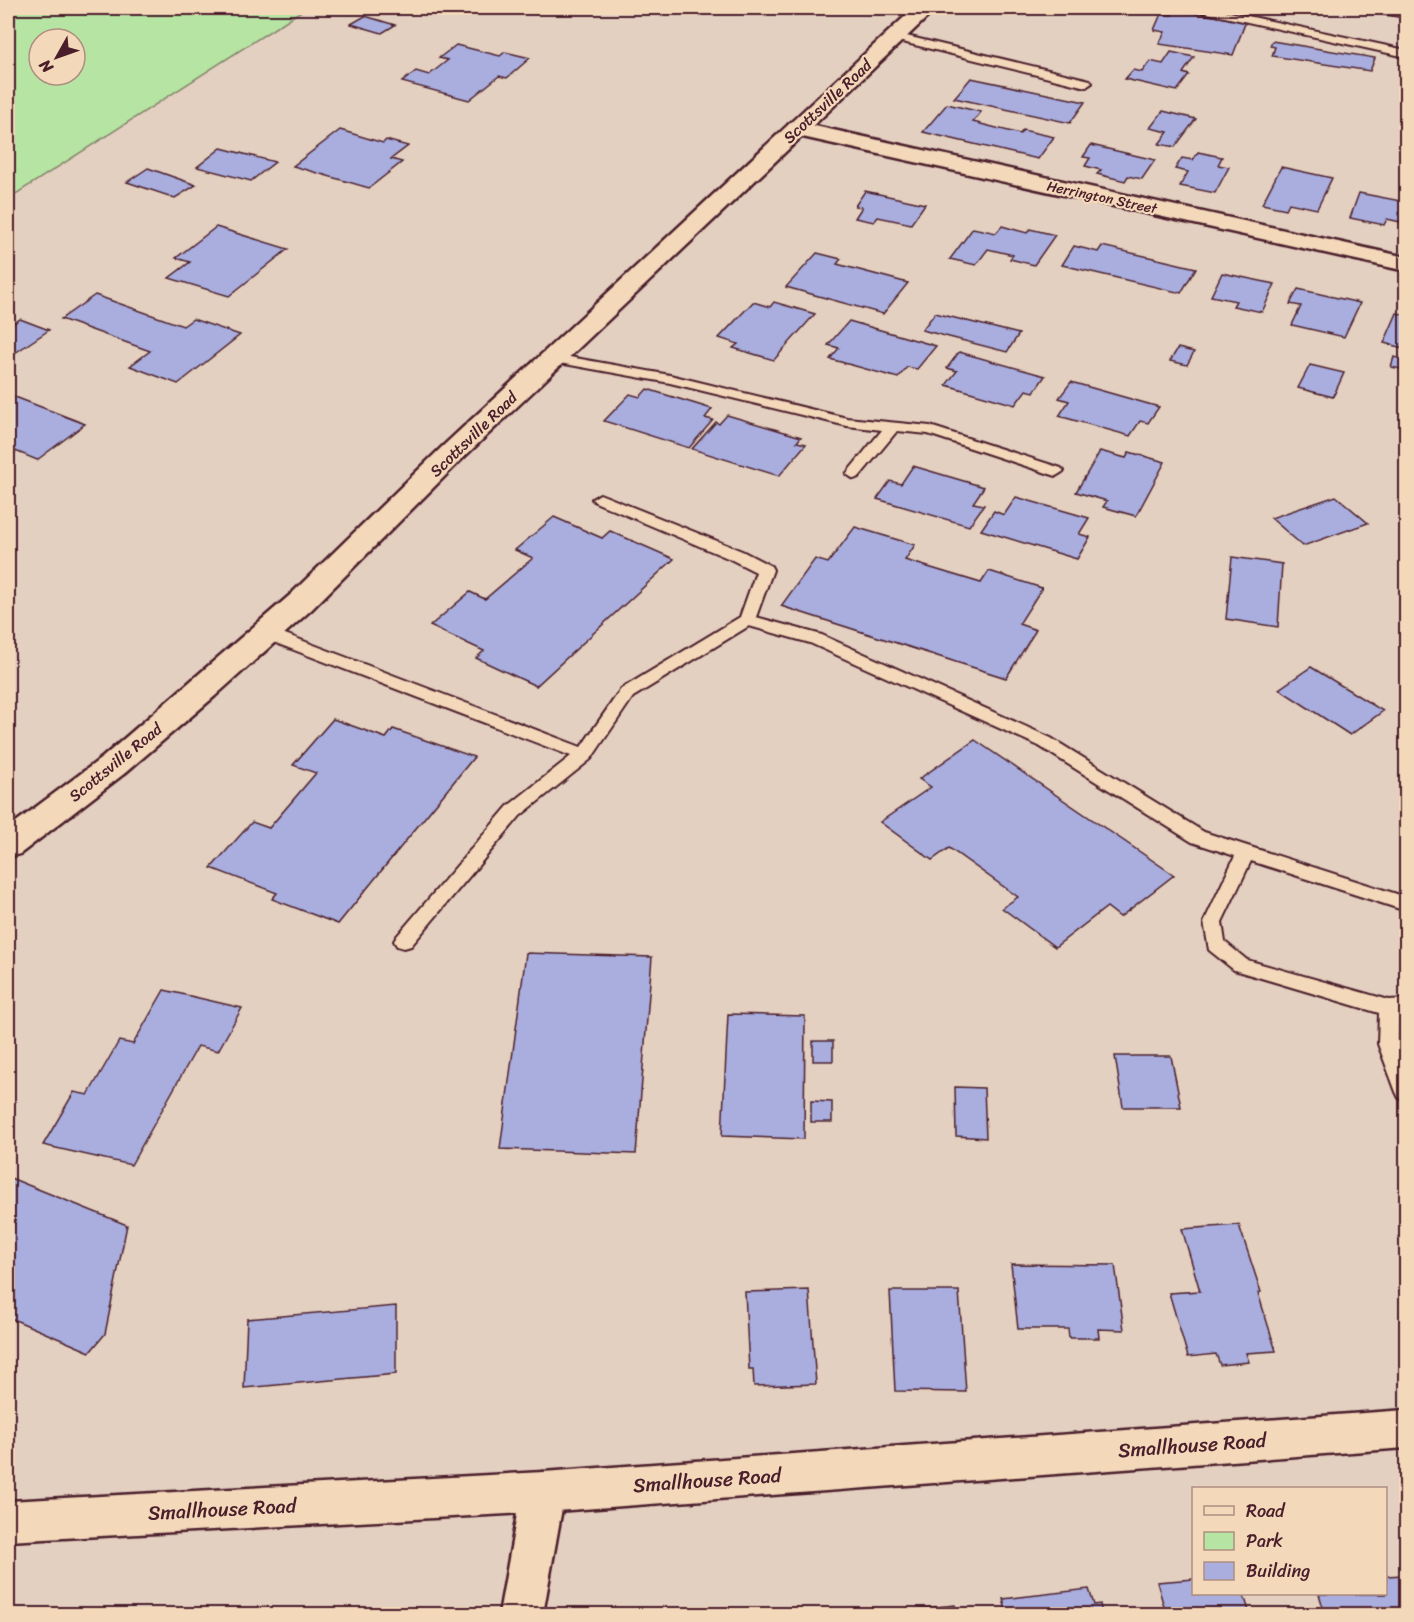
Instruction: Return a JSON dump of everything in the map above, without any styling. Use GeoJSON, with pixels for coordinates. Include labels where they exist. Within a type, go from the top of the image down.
{"type":"FeatureCollection","features":[{"type":"Feature","properties":{"kind":"main road","name":"Scottsville Road"},"geometry":{"type":"LineString","coordinates":[[8,845],[114,765],[266,633],[553,358],[926,8]]}},
{"type":"Feature","properties":{"kind":"main road","name":"Herrington Street"},"geometry":{"type":"LineString","coordinates":[[797,129],[1407,264]]}},
{"type":"Feature","properties":{"kind":"main road","name":"Smallhouse Road"},"geometry":{"type":"LineString","coordinates":[[8,1521],[543,1492],[1407,1429]]}},
{"type":"Feature","properties":{"kind":"main road"},"geometry":{"type":"LineString","coordinates":[[521,1614],[543,1492]]}},
{"type":"Feature","properties":{"kind":"lane"},"geometry":{"type":"LineString","coordinates":[[1198,8],[1407,54]]}},
{"type":"Feature","properties":{"kind":"lane"},"geometry":{"type":"LineString","coordinates":[[1368,8],[1407,14]]}},
{"type":"Feature","properties":{"kind":"lane"},"geometry":{"type":"LineString","coordinates":[[894,37],[1086,82]]}},
{"type":"Feature","properties":{"kind":"lane"},"geometry":{"type":"LineString","coordinates":[[553,358],[670,379],[847,422],[930,430],[1056,471]]}},
{"type":"Feature","properties":{"kind":"lane"},"geometry":{"type":"LineString","coordinates":[[854,474],[893,426]]}},
{"type":"Feature","properties":{"kind":"lane"},"geometry":{"type":"LineString","coordinates":[[404,941],[514,811],[585,755],[627,693],[747,620],[765,570],[736,555],[600,499]]}},
{"type":"Feature","properties":{"kind":"lane"},"geometry":{"type":"LineString","coordinates":[[747,620],[816,639],[1045,742],[1198,837],[1407,904]]}},
{"type":"Feature","properties":{"kind":"lane"},"geometry":{"type":"LineString","coordinates":[[266,633],[585,755]]}},
{"type":"Feature","properties":{"kind":"lane"},"geometry":{"type":"LineString","coordinates":[[1245,853],[1213,922],[1216,945],[1241,965],[1398,1007],[1388,1044],[1407,1092]]}},
{"type":"Feature","properties":{"kind":"green space"},"geometry":{"type":"Polygon","coordinates":[[[8,8],[306,8],[8,199],[8,8]]]}},
{"type":"Feature","properties":{"kind":"building"},"geometry":{"type":"Polygon","coordinates":[[[1174,10],[1246,21],[1233,55],[1159,44],[1165,32],[1154,30],[1161,14],[1172,15],[1174,10]]]}},
{"type":"Feature","properties":{"kind":"building"},"geometry":{"type":"Polygon","coordinates":[[[365,16],[395,25],[382,33],[351,24],[365,16]]]}},
{"type":"Feature","properties":{"kind":"building"},"geometry":{"type":"Polygon","coordinates":[[[1272,41],[1375,58],[1370,71],[1272,56],[1275,47],[1270,46],[1272,41]]]}},
{"type":"Feature","properties":{"kind":"building"},"geometry":{"type":"Polygon","coordinates":[[[456,45],[500,56],[505,52],[530,58],[507,78],[499,76],[469,100],[402,82],[416,71],[429,75],[448,60],[439,58],[456,45]]]}},
{"type":"Feature","properties":{"kind":"building"},"geometry":{"type":"Polygon","coordinates":[[[1171,52],[1194,57],[1183,73],[1189,75],[1177,91],[1125,79],[1133,70],[1142,72],[1150,61],[1163,64],[1171,52]]]}},
{"type":"Feature","properties":{"kind":"building"},"geometry":{"type":"Polygon","coordinates":[[[971,78],[1085,102],[1070,123],[954,98],[971,78]]]}},
{"type":"Feature","properties":{"kind":"building"},"geometry":{"type":"Polygon","coordinates":[[[947,104],[981,112],[973,122],[1020,134],[1023,130],[1054,137],[1038,159],[923,132],[947,104]]]}},
{"type":"Feature","properties":{"kind":"building"},"geometry":{"type":"Polygon","coordinates":[[[1163,111],[1196,119],[1175,147],[1159,144],[1168,132],[1150,128],[1163,111]]]}},
{"type":"Feature","properties":{"kind":"building"},"geometry":{"type":"Polygon","coordinates":[[[340,130],[383,143],[386,140],[408,146],[391,159],[402,162],[369,188],[293,166],[340,130]]]}},
{"type":"Feature","properties":{"kind":"building"},"geometry":{"type":"Polygon","coordinates":[[[1091,145],[1155,160],[1142,179],[1128,176],[1125,181],[1097,174],[1101,170],[1085,166],[1090,158],[1083,157],[1091,145]]]}},
{"type":"Feature","properties":{"kind":"building"},"geometry":{"type":"Polygon","coordinates":[[[221,148],[275,162],[251,181],[197,167],[221,148]]]}},
{"type":"Feature","properties":{"kind":"building"},"geometry":{"type":"Polygon","coordinates":[[[1198,152],[1222,157],[1218,165],[1229,167],[1215,193],[1180,186],[1188,172],[1175,169],[1182,158],[1193,160],[1198,152]]]}},
{"type":"Feature","properties":{"kind":"building"},"geometry":{"type":"Polygon","coordinates":[[[1281,167],[1332,178],[1317,209],[1289,203],[1286,209],[1262,204],[1281,167]]]}},
{"type":"Feature","properties":{"kind":"building"},"geometry":{"type":"Polygon","coordinates":[[[148,168],[196,185],[175,198],[127,182],[148,168]]]}},
{"type":"Feature","properties":{"kind":"building"},"geometry":{"type":"Polygon","coordinates":[[[865,191],[925,204],[911,224],[878,217],[874,222],[855,218],[862,207],[855,206],[865,191]]]}},
{"type":"Feature","properties":{"kind":"building"},"geometry":{"type":"Polygon","coordinates":[[[1359,193],[1406,202],[1401,222],[1387,219],[1384,225],[1350,218],[1359,193]]]}},
{"type":"Feature","properties":{"kind":"building"},"geometry":{"type":"Polygon","coordinates":[[[1002,226],[1027,233],[1030,229],[1055,235],[1034,265],[1010,259],[1013,255],[988,249],[976,265],[950,259],[973,228],[996,233],[1002,226]]]}},
{"type":"Feature","properties":{"kind":"building"},"geometry":{"type":"Polygon","coordinates":[[[216,227],[288,249],[229,296],[169,278],[190,262],[176,258],[216,227]]]}},
{"type":"Feature","properties":{"kind":"building"},"geometry":{"type":"Polygon","coordinates":[[[1074,246],[1098,252],[1102,246],[1196,268],[1181,293],[1062,265],[1074,246]]]}},
{"type":"Feature","properties":{"kind":"building"},"geometry":{"type":"Polygon","coordinates":[[[817,253],[841,259],[837,264],[908,283],[883,314],[786,287],[817,253]]]}},
{"type":"Feature","properties":{"kind":"building"},"geometry":{"type":"Polygon","coordinates":[[[1222,273],[1275,284],[1262,312],[1233,306],[1236,301],[1211,296],[1222,273]]]}},
{"type":"Feature","properties":{"kind":"building"},"geometry":{"type":"Polygon","coordinates":[[[1298,289],[1360,303],[1344,337],[1292,325],[1301,306],[1290,304],[1298,289]]]}},
{"type":"Feature","properties":{"kind":"building"},"geometry":{"type":"Polygon","coordinates":[[[95,295],[183,326],[193,319],[240,335],[178,384],[130,366],[150,351],[61,319],[95,295]]]}},
{"type":"Feature","properties":{"kind":"building"},"geometry":{"type":"Polygon","coordinates":[[[753,302],[770,307],[774,302],[815,314],[774,360],[733,348],[738,344],[719,338],[753,302]]]}},
{"type":"Feature","properties":{"kind":"building"},"geometry":{"type":"Polygon","coordinates":[[[935,313],[1019,334],[1007,352],[922,330],[935,313]]]}},
{"type":"Feature","properties":{"kind":"building"},"geometry":{"type":"Polygon","coordinates":[[[1397,313],[1406,315],[1406,349],[1384,343],[1397,313]]]}},
{"type":"Feature","properties":{"kind":"building"},"geometry":{"type":"Polygon","coordinates":[[[20,319],[49,330],[15,353],[8,350],[8,327],[20,319]]]}},
{"type":"Feature","properties":{"kind":"building"},"geometry":{"type":"Polygon","coordinates":[[[849,321],[936,346],[917,369],[907,367],[898,378],[830,359],[839,348],[828,345],[849,321]]]}},
{"type":"Feature","properties":{"kind":"building"},"geometry":{"type":"Polygon","coordinates":[[[1178,348],[1194,352],[1187,365],[1170,361],[1178,348]]]}},
{"type":"Feature","properties":{"kind":"building"},"geometry":{"type":"Polygon","coordinates":[[[959,352],[1045,376],[1034,392],[1026,390],[1015,405],[946,385],[957,371],[947,368],[959,352]]]}},
{"type":"Feature","properties":{"kind":"building"},"geometry":{"type":"Polygon","coordinates":[[[1394,357],[1406,360],[1406,370],[1391,367],[1394,357]]]}},
{"type":"Feature","properties":{"kind":"building"},"geometry":{"type":"Polygon","coordinates":[[[1310,365],[1344,373],[1333,397],[1298,388],[1310,365]]]}},
{"type":"Feature","properties":{"kind":"building"},"geometry":{"type":"Polygon","coordinates":[[[1071,382],[1159,407],[1148,423],[1140,421],[1130,436],[1059,416],[1069,401],[1059,398],[1071,382]]]}},
{"type":"Feature","properties":{"kind":"building"},"geometry":{"type":"Polygon","coordinates":[[[647,389],[712,409],[705,418],[713,420],[689,448],[604,421],[630,394],[640,397],[647,389]]]}},
{"type":"Feature","properties":{"kind":"building"},"geometry":{"type":"Polygon","coordinates":[[[8,396],[85,424],[37,460],[8,448],[8,396]]]}},
{"type":"Feature","properties":{"kind":"building"},"geometry":{"type":"Polygon","coordinates":[[[727,415],[801,437],[797,442],[806,444],[779,476],[692,449],[716,422],[719,424],[727,415]]]}},
{"type":"Feature","properties":{"kind":"building"},"geometry":{"type":"Polygon","coordinates":[[[1100,451],[1126,458],[1129,452],[1165,462],[1136,516],[1103,507],[1107,501],[1076,492],[1100,451]]]}},
{"type":"Feature","properties":{"kind":"building"},"geometry":{"type":"Polygon","coordinates":[[[913,466],[984,487],[973,503],[984,505],[969,526],[877,499],[890,481],[901,484],[913,466]]]}},
{"type":"Feature","properties":{"kind":"building"},"geometry":{"type":"Polygon","coordinates":[[[1336,496],[1368,523],[1303,546],[1271,518],[1336,496]]]}},
{"type":"Feature","properties":{"kind":"building"},"geometry":{"type":"Polygon","coordinates":[[[1016,497],[1089,518],[1079,534],[1090,537],[1077,559],[981,530],[994,511],[1004,515],[1016,497]]]}},
{"type":"Feature","properties":{"kind":"building"},"geometry":{"type":"Polygon","coordinates":[[[554,517],[602,538],[610,531],[674,559],[536,686],[476,658],[484,651],[430,626],[470,592],[485,599],[533,558],[515,550],[554,517]]]}},
{"type":"Feature","properties":{"kind":"building"},"geometry":{"type":"Polygon","coordinates":[[[855,527],[915,545],[905,560],[981,583],[989,571],[1042,588],[1019,624],[1036,630],[1006,678],[781,606],[815,559],[828,563],[855,527]]]}},
{"type":"Feature","properties":{"kind":"building"},"geometry":{"type":"Polygon","coordinates":[[[1232,557],[1282,564],[1278,627],[1226,619],[1232,557]]]}},
{"type":"Feature","properties":{"kind":"building"},"geometry":{"type":"Polygon","coordinates":[[[1311,667],[1383,711],[1350,735],[1279,689],[1311,667]]]}},
{"type":"Feature","properties":{"kind":"building"},"geometry":{"type":"Polygon","coordinates":[[[333,719],[386,738],[393,729],[474,757],[338,924],[272,899],[277,893],[211,868],[252,822],[269,828],[316,773],[293,765],[333,719]]]}},
{"type":"Feature","properties":{"kind":"building"},"geometry":{"type":"Polygon","coordinates":[[[975,740],[1174,875],[1120,917],[1107,907],[1055,947],[1002,908],[1018,897],[949,848],[932,860],[880,822],[931,787],[919,779],[975,740]]]}},
{"type":"Feature","properties":{"kind":"building"},"geometry":{"type":"Polygon","coordinates":[[[526,953],[652,957],[636,1154],[500,1149],[526,953]]]}},
{"type":"Feature","properties":{"kind":"building"},"geometry":{"type":"Polygon","coordinates":[[[164,990],[242,1008],[218,1051],[198,1046],[131,1165],[43,1145],[74,1092],[88,1095],[119,1041],[133,1044],[164,990]]]}},
{"type":"Feature","properties":{"kind":"building"},"geometry":{"type":"Polygon","coordinates":[[[728,1014],[805,1016],[804,1139],[722,1136],[728,1014]]]}},
{"type":"Feature","properties":{"kind":"building"},"geometry":{"type":"Polygon","coordinates":[[[813,1041],[833,1041],[833,1061],[813,1061],[813,1041]]]}},
{"type":"Feature","properties":{"kind":"building"},"geometry":{"type":"Polygon","coordinates":[[[1115,1056],[1171,1056],[1181,1107],[1123,1107],[1115,1056]]]}},
{"type":"Feature","properties":{"kind":"building"},"geometry":{"type":"Polygon","coordinates":[[[955,1087],[984,1088],[986,1138],[956,1136],[955,1087]]]}},
{"type":"Feature","properties":{"kind":"building"},"geometry":{"type":"Polygon","coordinates":[[[811,1101],[832,1102],[832,1122],[811,1122],[811,1101]]]}},
{"type":"Feature","properties":{"kind":"building"},"geometry":{"type":"Polygon","coordinates":[[[8,1177],[127,1225],[105,1334],[90,1352],[8,1317],[8,1177]]]}},
{"type":"Feature","properties":{"kind":"building"},"geometry":{"type":"Polygon","coordinates":[[[1239,1225],[1261,1292],[1258,1293],[1276,1351],[1246,1353],[1249,1362],[1220,1365],[1216,1354],[1188,1357],[1169,1293],[1200,1291],[1182,1229],[1239,1225]]]}},
{"type":"Feature","properties":{"kind":"building"},"geometry":{"type":"Polygon","coordinates":[[[1011,1264],[1115,1265],[1124,1330],[1098,1329],[1099,1338],[1069,1338],[1068,1329],[1018,1329],[1011,1264]]]}},
{"type":"Feature","properties":{"kind":"building"},"geometry":{"type":"Polygon","coordinates":[[[809,1290],[816,1384],[754,1386],[753,1369],[749,1369],[745,1292],[809,1290]]]}},
{"type":"Feature","properties":{"kind":"building"},"geometry":{"type":"Polygon","coordinates":[[[890,1291],[959,1291],[966,1392],[895,1391],[890,1291]]]}},
{"type":"Feature","properties":{"kind":"building"},"geometry":{"type":"Polygon","coordinates":[[[396,1306],[396,1374],[244,1388],[247,1319],[396,1306]]]}},
{"type":"Feature","properties":{"kind":"building"},"geometry":{"type":"Polygon","coordinates":[[[1404,1575],[1406,1614],[1325,1614],[1319,1595],[1387,1595],[1387,1576],[1404,1575]]]}},
{"type":"Feature","properties":{"kind":"building"},"geometry":{"type":"Polygon","coordinates":[[[1192,1579],[1192,1595],[1244,1595],[1250,1614],[1166,1614],[1157,1582],[1192,1579]]]}},
{"type":"Feature","properties":{"kind":"building"},"geometry":{"type":"Polygon","coordinates":[[[1089,1589],[1094,1605],[1100,1604],[1102,1614],[1007,1614],[1003,1599],[1089,1589]]]}},
{"type":"Feature","properties":{"kind":"building"},"geometry":{"type":"Polygon","coordinates":[[[955,1605],[957,1614],[869,1614],[955,1605]]]}}]}
